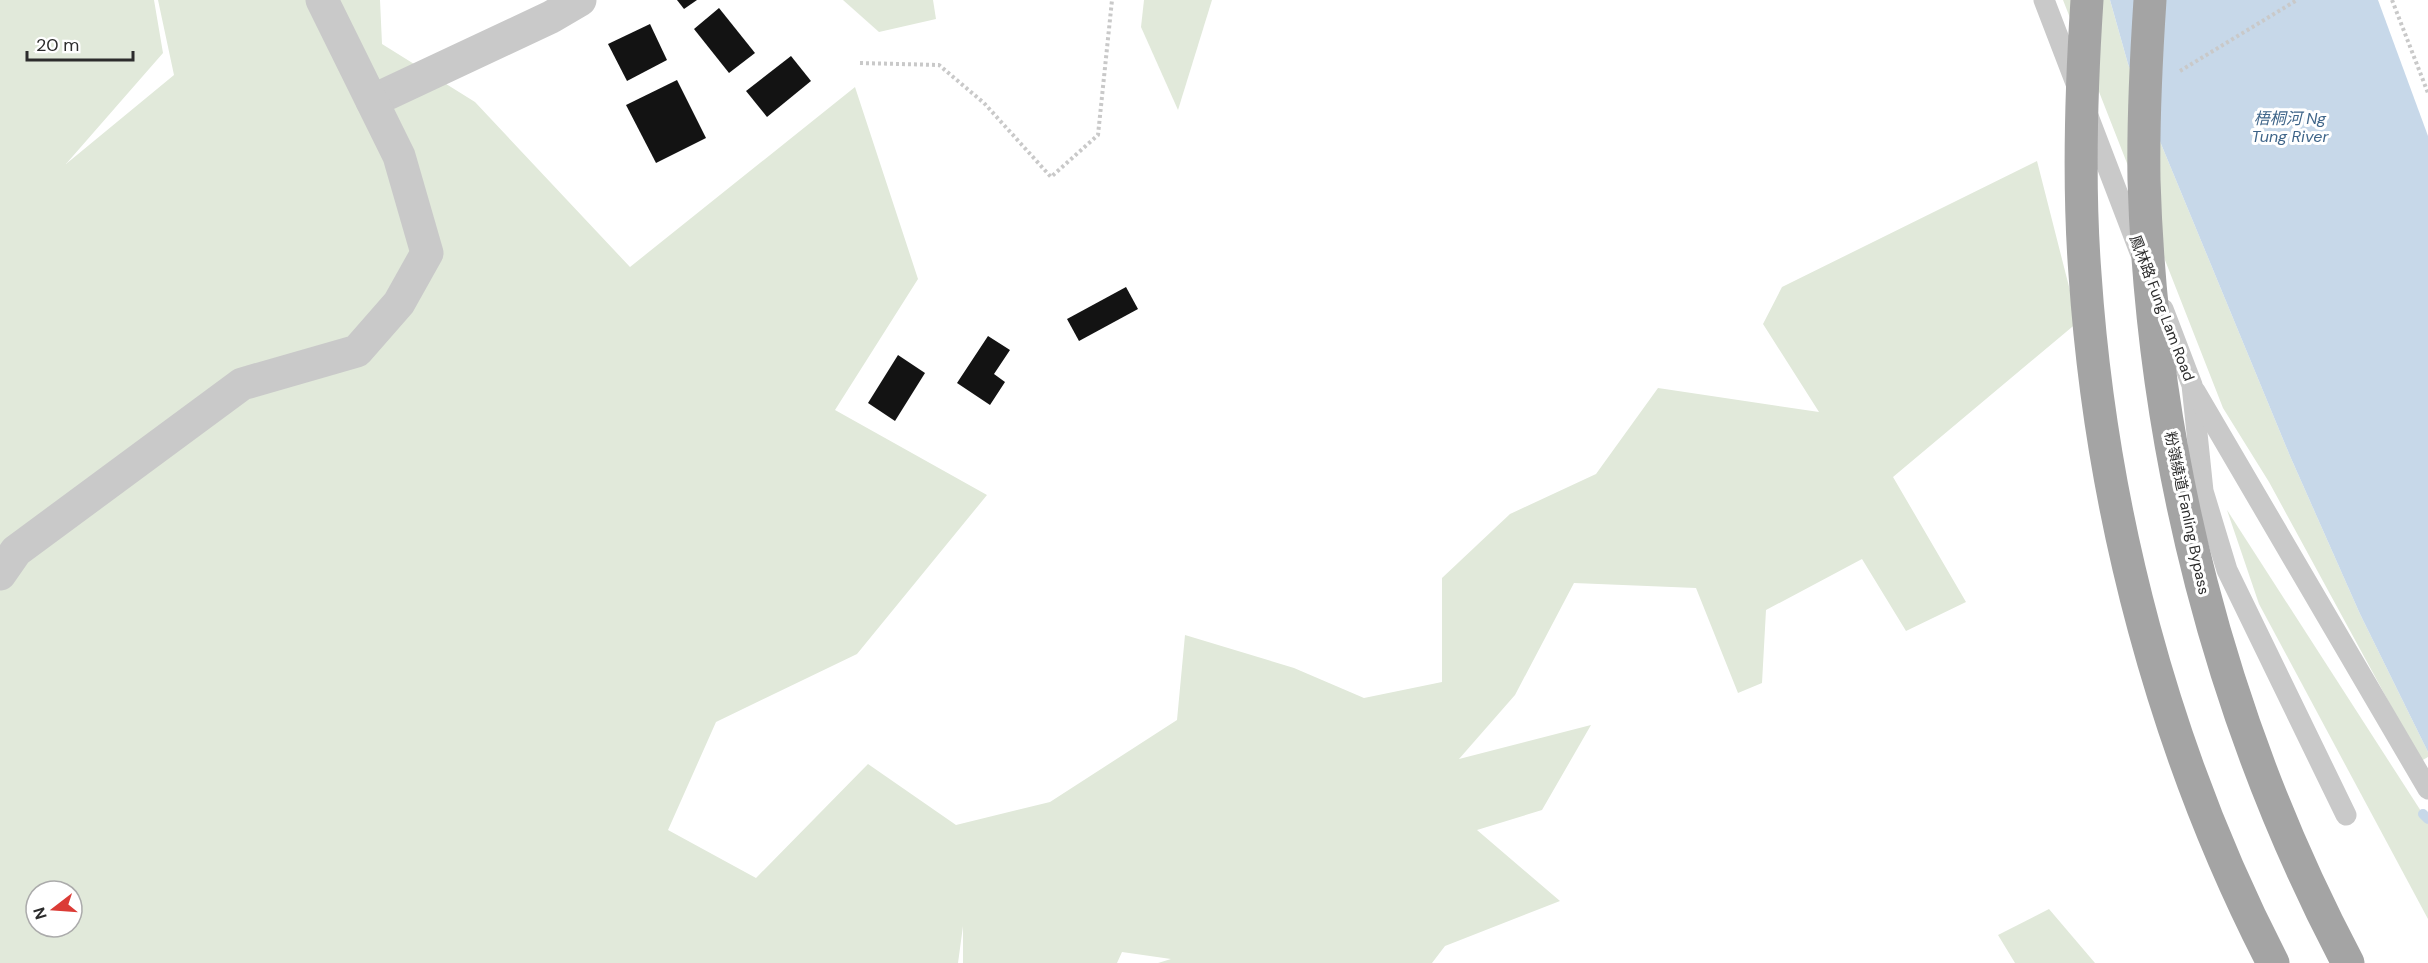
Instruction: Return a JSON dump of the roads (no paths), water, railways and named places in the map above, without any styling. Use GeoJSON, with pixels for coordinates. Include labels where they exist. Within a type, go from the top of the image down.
{"type":"FeatureCollection","features":[{"type":"Feature","properties":{"kind":"main road"},"geometry":{"type":"LineString","coordinates":[[2087,0],[2081,172],[2085,274],[2094,379],[2109,476],[2140,609],[2189,767],[2227,861],[2273,963]]}},
{"type":"Feature","properties":{"kind":"main road","name":"粉嶺繞道 Fanling Bypass"},"geometry":{"type":"LineString","coordinates":[[2150,0],[2144,178],[2148,262],[2157,352],[2174,465],[2200,576],[2256,759],[2292,847],[2348,963]]}},
{"type":"Feature","properties":{"kind":"street"},"geometry":{"type":"LineString","coordinates":[[0,574],[16,551],[242,384],[357,351],[399,303],[427,254],[399,156],[321,0]]}},
{"type":"Feature","properties":{"kind":"street"},"geometry":{"type":"LineString","coordinates":[[372,101],[551,17],[580,0]]}},
{"type":"Feature","properties":{"kind":"lane","name":"鳳林路 Fung Lam Road"},"geometry":{"type":"LineString","coordinates":[[2044,0],[2192,385],[2203,491],[2227,570],[2346,815]]}},
{"type":"Feature","properties":{"kind":"lane"},"geometry":{"type":"LineString","coordinates":[[2192,385],[2428,789]]}},
{"type":"Feature","properties":{"kind":"water","name":"梧桐河 Ng Tung River"},"geometry":{"type":"Polygon","coordinates":[[[2110,0],[2378,0],[2428,136],[2428,752],[2360,614],[2290,456],[2128,64],[2110,0]]]}},
{"type":"Feature","properties":{"kind":"waterway"},"geometry":{"type":"LineString","coordinates":[[2423,814],[2428,819]]}}]}
